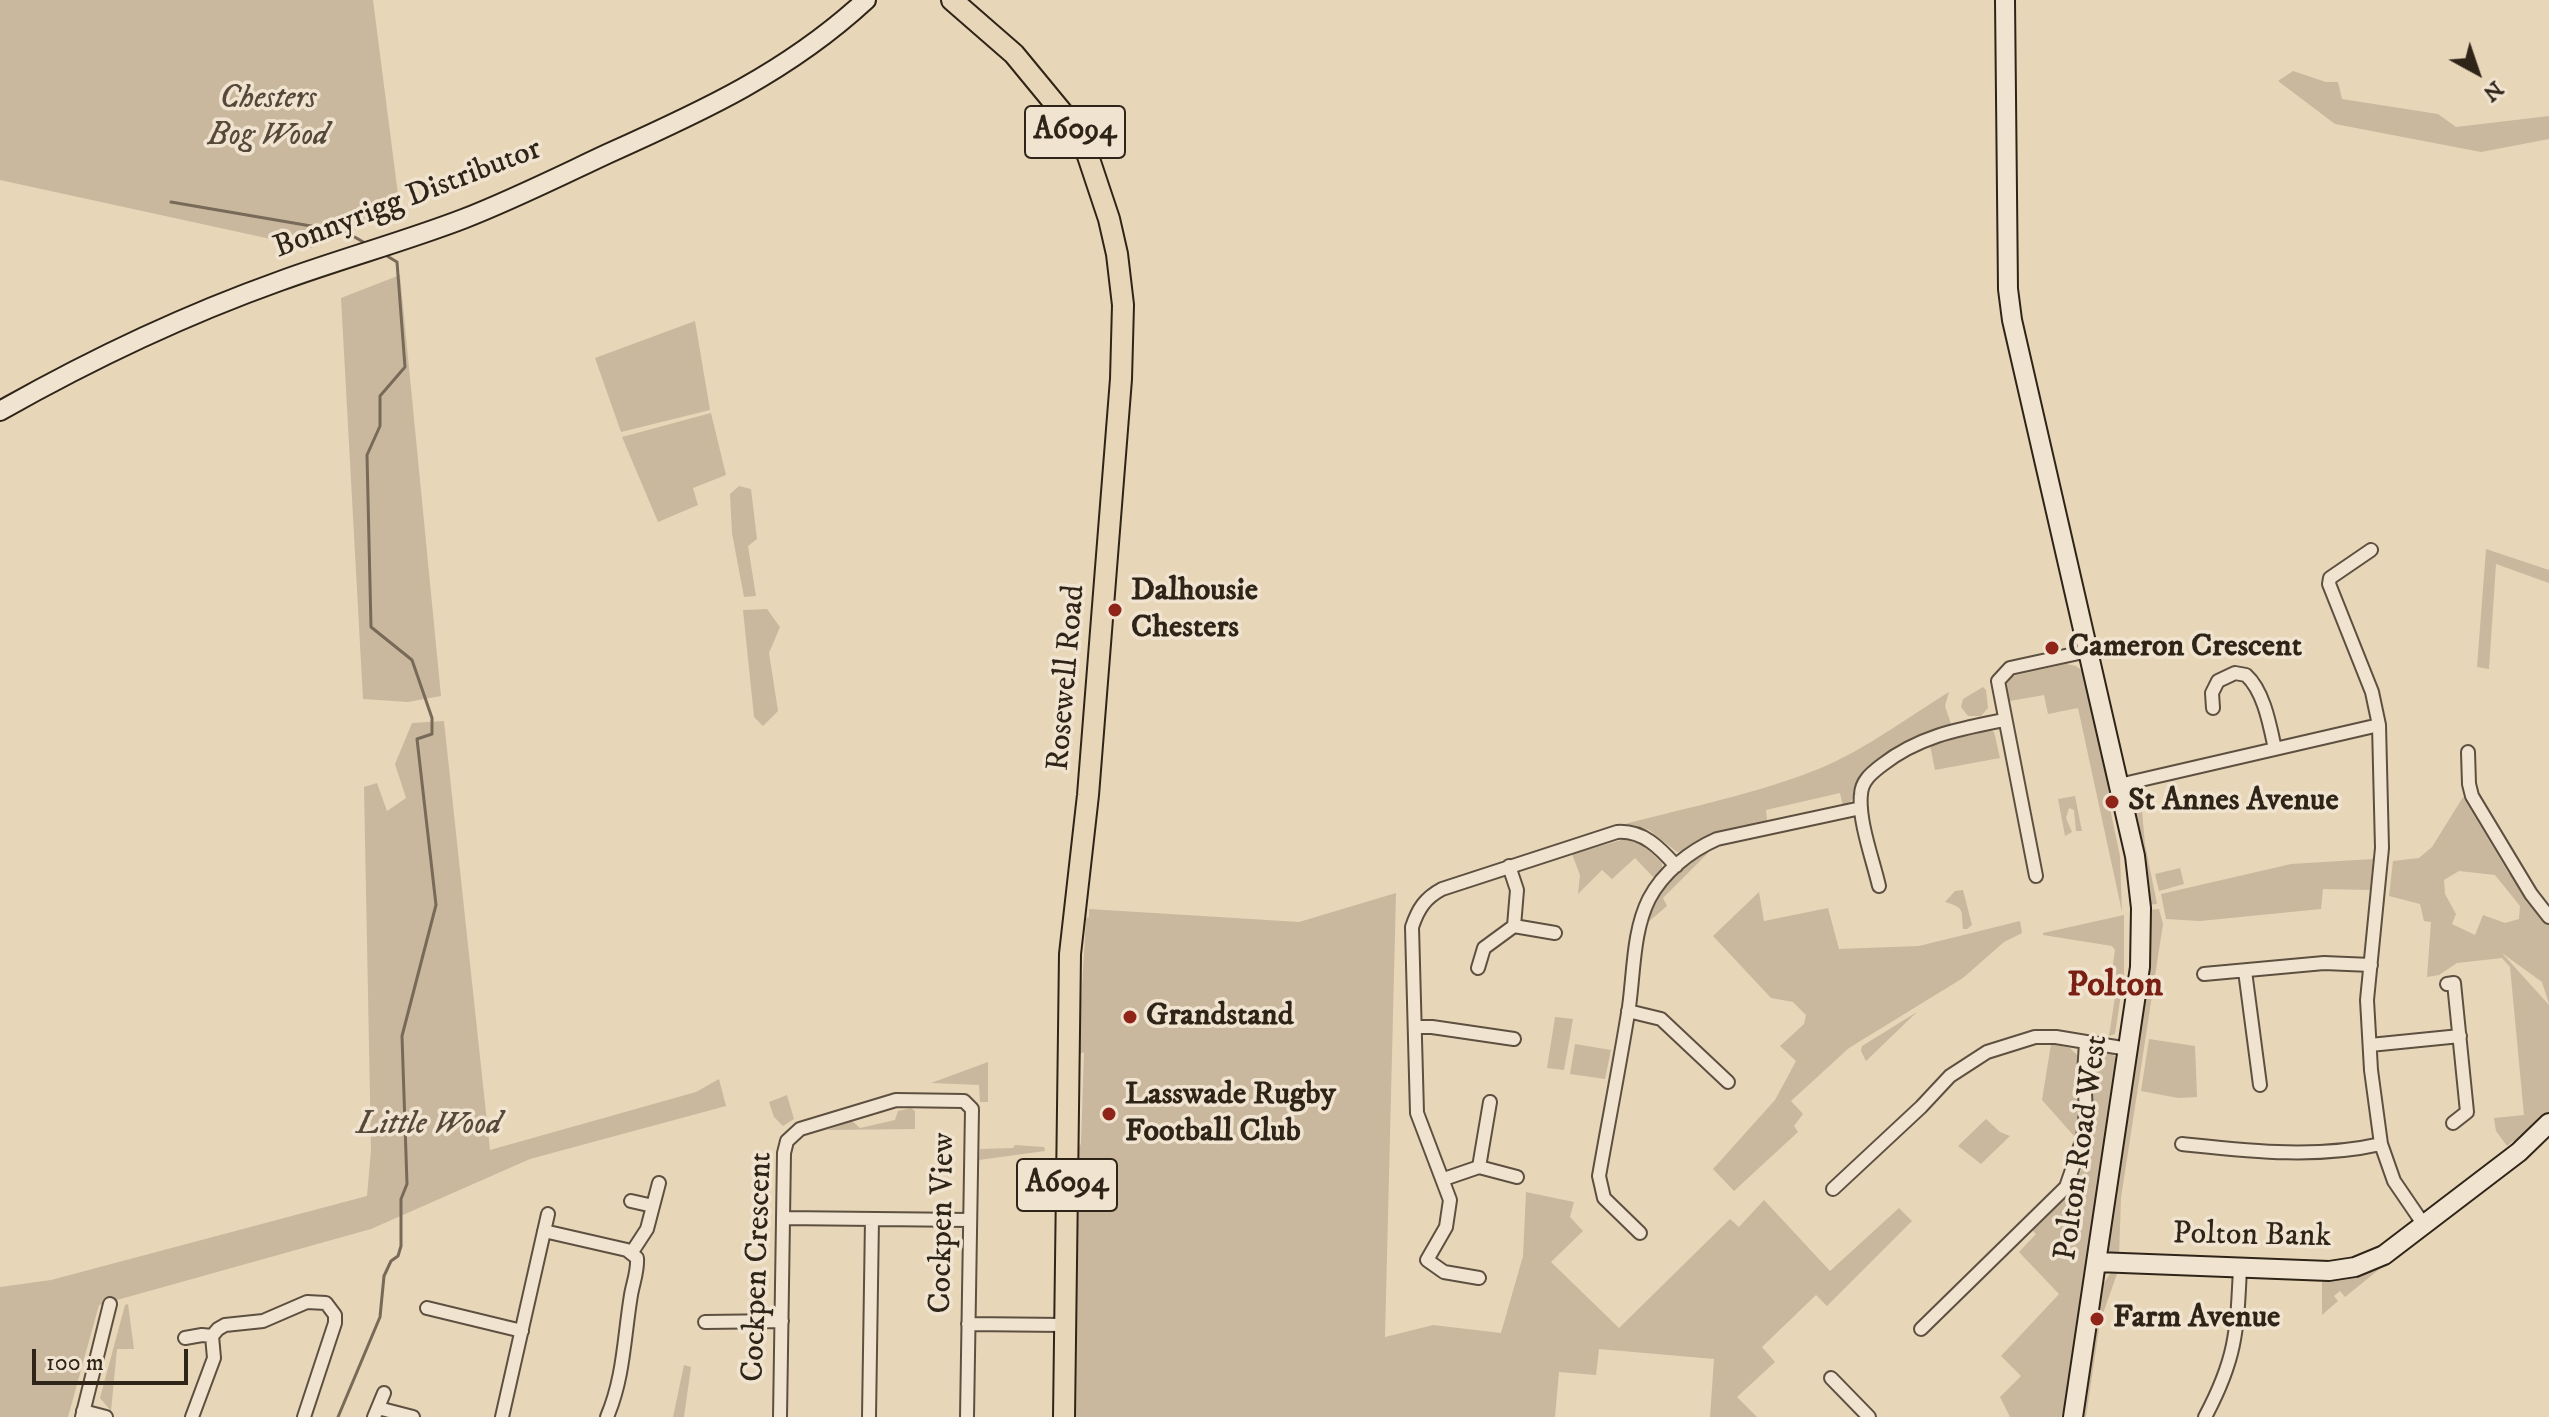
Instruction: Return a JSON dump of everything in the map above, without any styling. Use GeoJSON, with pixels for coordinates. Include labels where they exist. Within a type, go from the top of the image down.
{"type":"FeatureCollection","features":[{"type":"Feature","properties":{"kind":"main road","name":"Rosewell Road"},"geometry":{"type":"LineString","coordinates":[[952,0],[1014,54],[1070,122],[1088,156],[1109,219],[1123,305],[1119,408],[1090,779],[1070,954],[1064,1417]]}},
{"type":"Feature","properties":{"kind":"street","name":"Bonnyrigg Distributor"},"geometry":{"type":"LineString","coordinates":[[0,411],[60,377],[183,319],[279,281],[464,219],[653,134],[748,87],[788,62],[866,0]]}},
{"type":"Feature","properties":{"kind":"street","name":"Polton Road West"},"geometry":{"type":"LineString","coordinates":[[2005,0],[2008,289],[2019,351],[2135,856],[2141,908],[2140,967],[2073,1417]]}},
{"type":"Feature","properties":{"kind":"street"},"geometry":{"type":"LineString","coordinates":[[2371,550],[2330,578],[2329,584],[2372,692],[2379,725],[2382,848],[2367,1000],[2381,1144],[2394,1181],[2424,1225]]}},
{"type":"Feature","properties":{"kind":"street"},"geometry":{"type":"LineString","coordinates":[[2036,876],[1998,681],[2005,671],[2088,651]]}},
{"type":"Feature","properties":{"kind":"street"},"geometry":{"type":"LineString","coordinates":[[2213,708],[2212,693],[2218,681],[2235,673],[2246,675],[2255,687],[2268,720],[2275,749]]}},
{"type":"Feature","properties":{"kind":"street"},"geometry":{"type":"LineString","coordinates":[[1879,886],[1861,808],[1863,784],[1868,777],[1908,747],[1926,738],[2004,720]]}},
{"type":"Feature","properties":{"kind":"street"},"geometry":{"type":"LineString","coordinates":[[2119,785],[2379,725]]}},
{"type":"Feature","properties":{"kind":"street"},"geometry":{"type":"LineString","coordinates":[[2468,752],[2472,796],[2531,894],[2549,917]]}},
{"type":"Feature","properties":{"kind":"street"},"geometry":{"type":"LineString","coordinates":[[1640,1233],[1604,1198],[1599,1176],[1641,916],[1655,889],[1696,849],[1717,839],[1861,808]]}},
{"type":"Feature","properties":{"kind":"street"},"geometry":{"type":"LineString","coordinates":[[1479,1278],[1444,1272],[1427,1260],[1446,1227],[1450,1200],[1417,1113],[1412,927],[1418,909],[1430,895],[1442,889],[1617,832],[1627,831],[1645,837],[1676,866]]}},
{"type":"Feature","properties":{"kind":"street"},"geometry":{"type":"LineString","coordinates":[[1509,866],[1517,890],[1514,926]]}},
{"type":"Feature","properties":{"kind":"street"},"geometry":{"type":"LineString","coordinates":[[1478,968],[1484,948],[1514,926],[1555,933]]}},
{"type":"Feature","properties":{"kind":"street"},"geometry":{"type":"LineString","coordinates":[[2204,974],[2324,963],[2371,965]]}},
{"type":"Feature","properties":{"kind":"street"},"geometry":{"type":"LineString","coordinates":[[2245,971],[2260,1085]]}},
{"type":"Feature","properties":{"kind":"street"},"geometry":{"type":"LineString","coordinates":[[2447,984],[2454,983],[2467,1112],[2453,1123]]}},
{"type":"Feature","properties":{"kind":"street"},"geometry":{"type":"LineString","coordinates":[[1628,1011],[1661,1019],[1728,1082]]}},
{"type":"Feature","properties":{"kind":"street"},"geometry":{"type":"LineString","coordinates":[[1417,1027],[1475,1040],[1514,1039]]}},
{"type":"Feature","properties":{"kind":"street"},"geometry":{"type":"LineString","coordinates":[[2370,1045],[2460,1036]]}},
{"type":"Feature","properties":{"kind":"street"},"geometry":{"type":"LineString","coordinates":[[1833,1189],[1950,1076],[1975,1058],[2004,1045],[2035,1037],[2056,1037],[2128,1049]]}},
{"type":"Feature","properties":{"kind":"street"},"geometry":{"type":"LineString","coordinates":[[1921,1329],[2066,1187],[2083,1138],[2086,1042]]}},
{"type":"Feature","properties":{"kind":"street","name":"Cockpen Crescent"},"geometry":{"type":"LineString","coordinates":[[780,1417],[784,1153],[790,1136],[800,1129],[896,1100]]}},
{"type":"Feature","properties":{"kind":"street","name":"Cockpen View"},"geometry":{"type":"LineString","coordinates":[[896,1100],[964,1101],[970,1104],[967,1417]]}},
{"type":"Feature","properties":{"kind":"street"},"geometry":{"type":"LineString","coordinates":[[1479,1167],[1490,1102]]}},
{"type":"Feature","properties":{"kind":"street","name":"Polton Bank"},"geometry":{"type":"LineString","coordinates":[[2097,1262],[2329,1271],[2355,1267],[2384,1255],[2519,1152],[2549,1123]]}},
{"type":"Feature","properties":{"kind":"street"},"geometry":{"type":"LineString","coordinates":[[2182,1144],[2309,1153],[2381,1144]]}},
{"type":"Feature","properties":{"kind":"street"},"geometry":{"type":"LineString","coordinates":[[1444,1179],[1479,1167],[1517,1177]]}},
{"type":"Feature","properties":{"kind":"street"},"geometry":{"type":"LineString","coordinates":[[632,1252],[647,1229],[659,1183]]}},
{"type":"Feature","properties":{"kind":"street"},"geometry":{"type":"LineString","coordinates":[[631,1201],[653,1206]]}},
{"type":"Feature","properties":{"kind":"street"},"geometry":{"type":"LineString","coordinates":[[502,1417],[548,1214]]}},
{"type":"Feature","properties":{"kind":"street"},"geometry":{"type":"LineString","coordinates":[[783,1218],[970,1220]]}},
{"type":"Feature","properties":{"kind":"street"},"geometry":{"type":"LineString","coordinates":[[869,1417],[872,1219]]}},
{"type":"Feature","properties":{"kind":"street"},"geometry":{"type":"LineString","coordinates":[[544,1231],[632,1252],[637,1258],[623,1342],[623,1370],[618,1393],[607,1417]]}},
{"type":"Feature","properties":{"kind":"street"},"geometry":{"type":"LineString","coordinates":[[2205,1417],[2232,1358],[2240,1268]]}},
{"type":"Feature","properties":{"kind":"street"},"geometry":{"type":"LineString","coordinates":[[185,1338],[263,1321],[307,1302],[326,1303],[332,1309],[335,1323],[304,1417]]}},
{"type":"Feature","properties":{"kind":"street"},"geometry":{"type":"LineString","coordinates":[[106,1417],[82,1414],[94,1343],[110,1304]]}},
{"type":"Feature","properties":{"kind":"street"},"geometry":{"type":"LineString","coordinates":[[427,1308],[522,1331]]}},
{"type":"Feature","properties":{"kind":"street"},"geometry":{"type":"LineString","coordinates":[[705,1322],[782,1321]]}},
{"type":"Feature","properties":{"kind":"street"},"geometry":{"type":"LineString","coordinates":[[968,1324],[1064,1325]]}},
{"type":"Feature","properties":{"kind":"street"},"geometry":{"type":"LineString","coordinates":[[192,1417],[214,1358],[215,1332]]}},
{"type":"Feature","properties":{"kind":"street"},"geometry":{"type":"LineString","coordinates":[[1831,1378],[1869,1417]]}},
{"type":"Feature","properties":{"kind":"street"},"geometry":{"type":"LineString","coordinates":[[384,1393],[376,1413],[413,1417]]}},
{"type":"Feature","properties":{"kind":"green space","name":"Chesters Bog Wood"},"geometry":{"type":"Polygon","coordinates":[[[0,0],[373,0],[400,210],[312,248],[0,180],[0,0]]]}},
{"type":"Feature","properties":{"kind":"green space"},"geometry":{"type":"Polygon","coordinates":[[[2293,71],[2326,82],[2338,82],[2342,99],[2438,114],[2456,127],[2549,116],[2549,139],[2481,152],[2335,124],[2278,81],[2293,71]]]}},
{"type":"Feature","properties":{"kind":"green space"},"geometry":{"type":"Polygon","coordinates":[[[400,275],[441,696],[408,702],[363,699],[341,298],[400,275]]]}},
{"type":"Feature","properties":{"kind":"green space"},"geometry":{"type":"Polygon","coordinates":[[[695,321],[710,410],[621,432],[595,358],[695,321]]]}},
{"type":"Feature","properties":{"kind":"green space"},"geometry":{"type":"Polygon","coordinates":[[[711,413],[726,475],[693,488],[698,505],[658,522],[622,437],[711,413]]]}},
{"type":"Feature","properties":{"kind":"green space"},"geometry":{"type":"Polygon","coordinates":[[[739,486],[751,489],[757,539],[748,546],[756,596],[744,597],[732,533],[730,494],[739,486]]]}},
{"type":"Feature","properties":{"kind":"green space"},"geometry":{"type":"Polygon","coordinates":[[[2486,549],[2549,570],[2549,583],[2496,564],[2489,669],[2477,667],[2486,549]]]}},
{"type":"Feature","properties":{"kind":"green space"},"geometry":{"type":"Polygon","coordinates":[[[767,609],[780,627],[769,653],[778,711],[763,726],[754,717],[743,610],[767,609]]]}},
{"type":"Feature","properties":{"kind":"green space"},"geometry":{"type":"Polygon","coordinates":[[[2066,664],[2084,672],[2108,761],[2111,779],[2109,804],[2120,856],[2122,912],[2078,708],[2048,714],[2044,695],[2010,701],[2003,688],[2013,676],[2066,664]]]}},
{"type":"Feature","properties":{"kind":"green space"},"geometry":{"type":"Polygon","coordinates":[[[1983,687],[1988,708],[1981,716],[1968,716],[1961,707],[1963,699],[1983,687]]]}},
{"type":"Feature","properties":{"kind":"green space"},"geometry":{"type":"Polygon","coordinates":[[[1949,692],[1945,706],[1951,724],[1907,742],[1885,755],[1867,770],[1853,799],[1843,806],[1840,793],[1766,810],[1765,824],[1677,852],[1649,830],[1625,824],[1749,792],[1821,768],[1870,742],[1949,692]]]}},
{"type":"Feature","properties":{"kind":"green space","name":"Little Wood"},"geometry":{"type":"Polygon","coordinates":[[[444,721],[490,1150],[696,1092],[719,1079],[726,1106],[530,1159],[371,1229],[99,1305],[68,1417],[0,1417],[0,1287],[51,1280],[367,1196],[371,1150],[364,787],[377,783],[387,811],[406,798],[395,764],[412,723],[444,721]]]}},
{"type":"Feature","properties":{"kind":"green space"},"geometry":{"type":"Polygon","coordinates":[[[1991,730],[2000,758],[1935,770],[1930,745],[1991,730]]]}},
{"type":"Feature","properties":{"kind":"green space"},"geometry":{"type":"Polygon","coordinates":[[[2140,789],[2145,844],[2157,904],[2147,905],[2131,801],[2140,789]]]}},
{"type":"Feature","properties":{"kind":"green space"},"geometry":{"type":"Polygon","coordinates":[[[2075,796],[2082,831],[2076,831],[2074,810],[2069,808],[2066,818],[2072,832],[2065,836],[2058,799],[2075,796]]]}},
{"type":"Feature","properties":{"kind":"green space"},"geometry":{"type":"Polygon","coordinates":[[[2463,797],[2509,874],[2528,876],[2549,905],[2549,1004],[2542,982],[2502,953],[2549,1005],[2549,1114],[2520,1145],[2513,1141],[2507,1146],[2496,1131],[2494,1118],[2524,1115],[2510,967],[2502,958],[2457,963],[2439,975],[2427,977],[2431,922],[2424,921],[2420,904],[2389,896],[2393,861],[2419,858],[2432,847],[2463,797]],[[2459,871],[2444,880],[2445,894],[2456,914],[2452,924],[2475,935],[2483,915],[2505,923],[2519,919],[2520,906],[2495,875],[2459,871]]]}},
{"type":"Feature","properties":{"kind":"green space"},"geometry":{"type":"Polygon","coordinates":[[[1625,839],[1643,845],[1662,863],[1658,874],[1660,877],[1656,880],[1635,858],[1612,879],[1602,870],[1578,894],[1580,875],[1572,854],[1625,839]]]}},
{"type":"Feature","properties":{"kind":"green space"},"geometry":{"type":"Polygon","coordinates":[[[1705,851],[1708,853],[1663,898],[1667,906],[1646,924],[1660,891],[1705,851]]]}},
{"type":"Feature","properties":{"kind":"green space"},"geometry":{"type":"Polygon","coordinates":[[[2373,859],[2370,890],[2323,889],[2321,909],[2200,921],[2166,919],[2161,894],[2291,864],[2373,859]]]}},
{"type":"Feature","properties":{"kind":"green space"},"geometry":{"type":"Polygon","coordinates":[[[2180,868],[2184,884],[2159,891],[2155,874],[2180,868]]]}},
{"type":"Feature","properties":{"kind":"green space"},"geometry":{"type":"Polygon","coordinates":[[[1963,890],[1972,925],[1967,929],[1963,929],[1959,908],[1945,902],[1955,891],[1963,890]]]}},
{"type":"Feature","properties":{"kind":"green space"},"geometry":{"type":"Polygon","coordinates":[[[1759,892],[1764,921],[1828,908],[1839,949],[1919,946],[2020,921],[2022,933],[2004,942],[1963,978],[1849,1048],[1791,1101],[1803,1114],[1794,1126],[1798,1132],[1734,1191],[1713,1169],[1775,1100],[1796,1061],[1780,1046],[1804,1024],[1806,1015],[1793,1002],[1771,998],[1713,936],[1759,892]]]}},
{"type":"Feature","properties":{"kind":"green space"},"geometry":{"type":"Polygon","coordinates":[[[1396,893],[1385,1337],[1433,1325],[1501,1333],[1523,1256],[1526,1192],[1574,1202],[1570,1217],[1583,1231],[1551,1262],[1619,1328],[1730,1219],[1739,1227],[1764,1200],[1830,1271],[1899,1208],[1912,1221],[1827,1306],[1816,1295],[1762,1347],[1775,1362],[1737,1397],[1757,1417],[1710,1417],[1714,1359],[1599,1349],[1596,1375],[1559,1372],[1555,1417],[1076,1417],[1078,1147],[1081,1144],[1084,1052],[1078,1055],[1089,909],[1299,922],[1396,893]]]}},
{"type":"Feature","properties":{"kind":"green space"},"geometry":{"type":"Polygon","coordinates":[[[2159,909],[2163,924],[2121,1198],[2119,1258],[2109,1254],[2106,1248],[2148,910],[2159,909]]]}},
{"type":"Feature","properties":{"kind":"green space"},"geometry":{"type":"Polygon","coordinates":[[[2124,915],[2124,974],[2115,1034],[2109,1036],[2115,997],[2110,996],[2109,992],[2115,950],[2112,946],[2043,933],[2124,915]]]}},
{"type":"Feature","properties":{"kind":"green space"},"geometry":{"type":"Polygon","coordinates":[[[1917,1012],[1866,1061],[1862,1046],[1917,1012]]]}},
{"type":"Feature","properties":{"kind":"green space"},"geometry":{"type":"Polygon","coordinates":[[[1555,1017],[1573,1019],[1564,1070],[1547,1068],[1555,1017]]]}},
{"type":"Feature","properties":{"kind":"green space"},"geometry":{"type":"Polygon","coordinates":[[[2149,1039],[2195,1046],[2197,1097],[2178,1098],[2141,1091],[2149,1039]]]}},
{"type":"Feature","properties":{"kind":"green space"},"geometry":{"type":"Polygon","coordinates":[[[1575,1044],[1611,1050],[1605,1079],[1570,1074],[1575,1044]]]}},
{"type":"Feature","properties":{"kind":"green space"},"geometry":{"type":"Polygon","coordinates":[[[2051,1044],[2070,1048],[2077,1055],[2080,1108],[2077,1136],[2042,1100],[2051,1044]]]}},
{"type":"Feature","properties":{"kind":"green space"},"geometry":{"type":"Polygon","coordinates":[[[2107,1050],[2118,1059],[2072,1385],[2061,1417],[2010,1417],[2000,1397],[2021,1376],[2001,1356],[2059,1294],[2019,1252],[2036,1234],[2031,1229],[2067,1193],[2081,1170],[2092,1119],[2088,1071],[2094,1055],[2107,1050]]]}},
{"type":"Feature","properties":{"kind":"green space"},"geometry":{"type":"Polygon","coordinates":[[[988,1062],[988,1102],[980,1102],[979,1085],[931,1083],[988,1062]]]}},
{"type":"Feature","properties":{"kind":"green space"},"geometry":{"type":"Polygon","coordinates":[[[787,1095],[794,1119],[783,1126],[774,1117],[769,1102],[787,1095]]]}},
{"type":"Feature","properties":{"kind":"green space"},"geometry":{"type":"Polygon","coordinates":[[[911,1108],[915,1111],[915,1129],[827,1130],[852,1121],[860,1128],[895,1120],[898,1111],[911,1108]]]}},
{"type":"Feature","properties":{"kind":"green space"},"geometry":{"type":"Polygon","coordinates":[[[1986,1119],[2000,1132],[2010,1136],[1981,1164],[1958,1146],[1986,1119]]]}},
{"type":"Feature","properties":{"kind":"green space"},"geometry":{"type":"Polygon","coordinates":[[[1015,1145],[1044,1147],[1045,1151],[979,1160],[980,1149],[1013,1148],[1015,1145]]]}},
{"type":"Feature","properties":{"kind":"green space"},"geometry":{"type":"Polygon","coordinates":[[[2387,1263],[2345,1297],[2340,1291],[2334,1296],[2338,1301],[2322,1315],[2322,1278],[2356,1276],[2387,1263]]]}},
{"type":"Feature","properties":{"kind":"green space"},"geometry":{"type":"Polygon","coordinates":[[[2118,1271],[2100,1322],[2086,1417],[2080,1417],[2101,1288],[2111,1272],[2118,1271]]]}},
{"type":"Feature","properties":{"kind":"green space"},"geometry":{"type":"Polygon","coordinates":[[[128,1304],[134,1349],[117,1349],[111,1411],[100,1398],[125,1305],[128,1304]]]}},
{"type":"Feature","properties":{"kind":"green space"},"geometry":{"type":"Polygon","coordinates":[[[684,1365],[691,1367],[684,1417],[673,1417],[684,1365]]]}},
{"type":"Feature","properties":{"kind":"waterway"},"geometry":{"type":"LineString","coordinates":[[171,202],[346,232],[365,243]]}},
{"type":"Feature","properties":{"kind":"waterway"},"geometry":{"type":"LineString","coordinates":[[338,1417],[380,1317],[384,1276],[401,1246],[401,1199],[407,1184],[402,1036],[436,905],[417,739],[432,734],[432,718],[412,660],[371,627],[367,455],[380,426],[380,396],[405,367],[397,262],[382,253]]}},
{"type":"Feature","properties":{"kind":"place","name":"Dalhousie Chesters"},"geometry":{"type":"Point","coordinates":[1115,610]}},
{"type":"Feature","properties":{"kind":"place","name":"Cameron Crescent"},"geometry":{"type":"Point","coordinates":[2052,648]}},
{"type":"Feature","properties":{"kind":"place","name":"St Annes Avenue"},"geometry":{"type":"Point","coordinates":[2112,802]}},
{"type":"Feature","properties":{"kind":"place","name":"Grandstand"},"geometry":{"type":"Point","coordinates":[1130,1017]}},
{"type":"Feature","properties":{"kind":"place","name":"Lasswade Rugby Football Club"},"geometry":{"type":"Point","coordinates":[1109,1114]}},
{"type":"Feature","properties":{"kind":"place","name":"Farm Avenue"},"geometry":{"type":"Point","coordinates":[2097,1319]}},
{"type":"Feature","properties":{"kind":"district","name":"Polton"},"geometry":{"type":"Point","coordinates":[2115,988]}}]}
